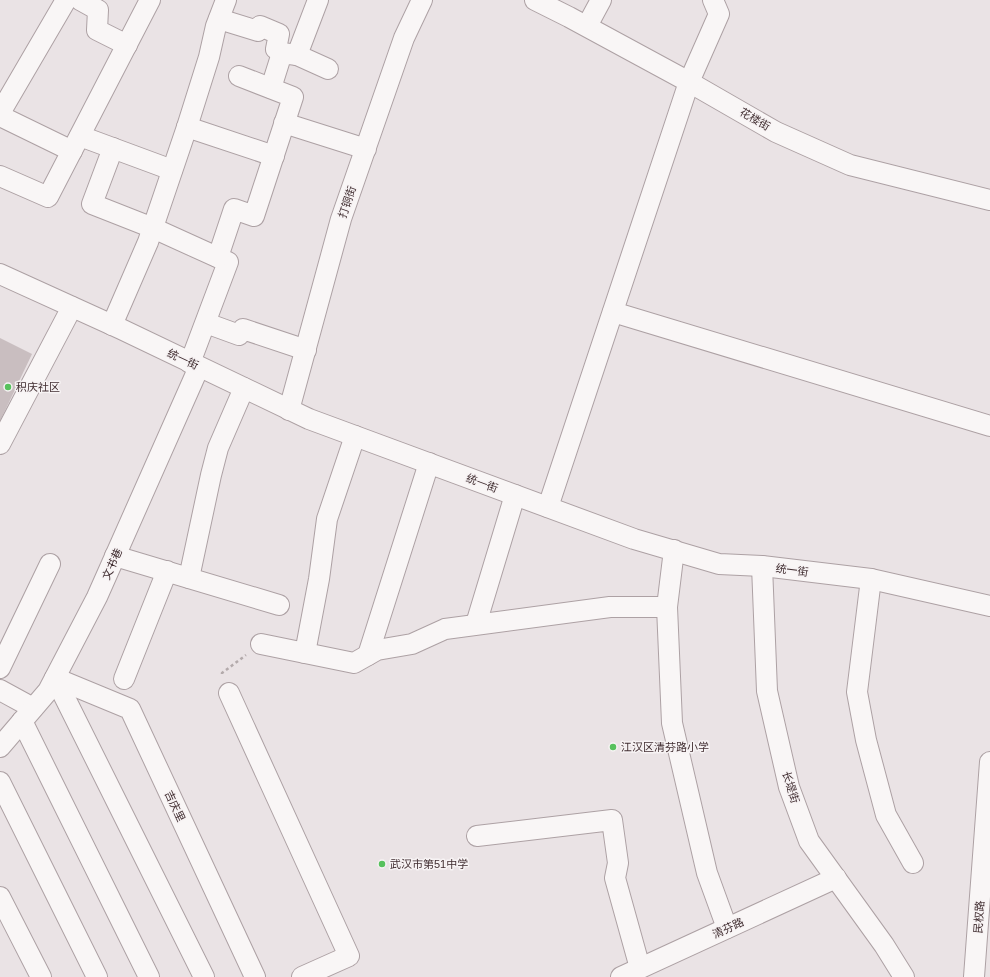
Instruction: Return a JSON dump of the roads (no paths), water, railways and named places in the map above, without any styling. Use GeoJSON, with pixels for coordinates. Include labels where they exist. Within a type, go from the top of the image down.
{"type":"FeatureCollection","features":[{"type":"Feature","properties":{"kind":"street"},"geometry":{"type":"LineString","coordinates":[[66,0],[0,115],[76,144],[113,148],[172,170]]}},
{"type":"Feature","properties":{"kind":"street"},"geometry":{"type":"LineString","coordinates":[[80,0],[98,10],[97,30],[127,45]]}},
{"type":"Feature","properties":{"kind":"street"},"geometry":{"type":"LineString","coordinates":[[0,176],[48,198],[150,0]]}},
{"type":"Feature","properties":{"kind":"street"},"geometry":{"type":"LineString","coordinates":[[112,325],[153,228],[187,127],[216,26],[226,0]]}},
{"type":"Feature","properties":{"kind":"street"},"geometry":{"type":"LineString","coordinates":[[271,88],[318,0]]}},
{"type":"Feature","properties":{"kind":"street","name":"打铜街"},"geometry":{"type":"LineString","coordinates":[[289,410],[341,219],[404,38],[422,0]]}},
{"type":"Feature","properties":{"kind":"street","name":"花楼街"},"geometry":{"type":"LineString","coordinates":[[536,0],[689,82],[776,132],[850,165],[990,200]]}},
{"type":"Feature","properties":{"kind":"street"},"geometry":{"type":"LineString","coordinates":[[587,26],[601,0]]}},
{"type":"Feature","properties":{"kind":"street"},"geometry":{"type":"LineString","coordinates":[[548,507],[689,82],[719,14],[713,0]]}},
{"type":"Feature","properties":{"kind":"street"},"geometry":{"type":"LineString","coordinates":[[219,19],[258,31],[260,26],[279,34],[276,49],[328,69]]}},
{"type":"Feature","properties":{"kind":"street"},"geometry":{"type":"LineString","coordinates":[[113,148],[92,204],[153,228],[218,257],[234,209],[254,216],[293,97],[239,76]]}},
{"type":"Feature","properties":{"kind":"street"},"geometry":{"type":"LineString","coordinates":[[284,123],[366,149]]}},
{"type":"Feature","properties":{"kind":"street"},"geometry":{"type":"LineString","coordinates":[[187,127],[274,156]]}},
{"type":"Feature","properties":{"kind":"street","name":"文书巷"},"geometry":{"type":"LineString","coordinates":[[0,747],[48,691],[97,597],[194,365],[206,323],[228,262],[218,257]]}},
{"type":"Feature","properties":{"kind":"street","name":"统一街"},"geometry":{"type":"LineString","coordinates":[[0,274],[112,325],[309,419],[634,538],[719,564],[762,566],[871,579],[990,606]]}},
{"type":"Feature","properties":{"kind":"street"},"geometry":{"type":"LineString","coordinates":[[0,444],[72,307]]}},
{"type":"Feature","properties":{"kind":"street"},"geometry":{"type":"LineString","coordinates":[[613,312],[990,426]]}},
{"type":"Feature","properties":{"kind":"street"},"geometry":{"type":"LineString","coordinates":[[206,323],[239,335],[243,329],[306,350]]}},
{"type":"Feature","properties":{"kind":"street"},"geometry":{"type":"LineString","coordinates":[[189,578],[218,448],[244,388]]}},
{"type":"Feature","properties":{"kind":"street"},"geometry":{"type":"LineString","coordinates":[[305,654],[327,519],[355,436]]}},
{"type":"Feature","properties":{"kind":"street"},"geometry":{"type":"LineString","coordinates":[[368,655],[429,463]]}},
{"type":"Feature","properties":{"kind":"street"},"geometry":{"type":"LineString","coordinates":[[476,624],[515,495]]}},
{"type":"Feature","properties":{"kind":"street"},"geometry":{"type":"LineString","coordinates":[[674,550],[667,607],[672,723],[707,873],[727,928]]}},
{"type":"Feature","properties":{"kind":"street"},"geometry":{"type":"LineString","coordinates":[[115,556],[279,605]]}},
{"type":"Feature","properties":{"kind":"street"},"geometry":{"type":"LineString","coordinates":[[0,668],[50,564]]}},
{"type":"Feature","properties":{"kind":"street","name":"长堤街"},"geometry":{"type":"LineString","coordinates":[[762,566],[767,691],[789,787],[809,841],[884,945],[904,977]]}},
{"type":"Feature","properties":{"kind":"street"},"geometry":{"type":"LineString","coordinates":[[124,679],[167,572]]}},
{"type":"Feature","properties":{"kind":"street"},"geometry":{"type":"LineString","coordinates":[[871,579],[857,692],[866,740],[886,815],[913,862]]}},
{"type":"Feature","properties":{"kind":"street"},"geometry":{"type":"LineString","coordinates":[[261,644],[354,663],[377,650],[412,644],[444,629],[610,607],[667,607]]}},
{"type":"Feature","properties":{"kind":"street"},"geometry":{"type":"LineString","coordinates":[[55,678],[204,977]]}},
{"type":"Feature","properties":{"kind":"street","name":"吉庆里"},"geometry":{"type":"LineString","coordinates":[[55,678],[130,709],[255,977]]}},
{"type":"Feature","properties":{"kind":"street"},"geometry":{"type":"LineString","coordinates":[[0,690],[28,715],[149,977]]}},
{"type":"Feature","properties":{"kind":"street"},"geometry":{"type":"LineString","coordinates":[[229,693],[349,956],[303,977]]}},
{"type":"Feature","properties":{"kind":"street","name":"民权路"},"geometry":{"type":"LineString","coordinates":[[974,977],[990,762]]}},
{"type":"Feature","properties":{"kind":"street"},"geometry":{"type":"LineString","coordinates":[[0,782],[98,977]]}},
{"type":"Feature","properties":{"kind":"street"},"geometry":{"type":"LineString","coordinates":[[477,836],[612,820],[618,863],[615,878],[640,968]]}},
{"type":"Feature","properties":{"kind":"street","name":"清芬路"},"geometry":{"type":"LineString","coordinates":[[621,977],[836,878]]}},
{"type":"Feature","properties":{"kind":"street"},"geometry":{"type":"LineString","coordinates":[[0,897],[41,977]]}},
{"type":"Feature","properties":{"kind":"place","name":"积庆社区"},"geometry":{"type":"Point","coordinates":[8,387]}},
{"type":"Feature","properties":{"kind":"place","name":"江汉区清芬路小学"},"geometry":{"type":"Point","coordinates":[613,747]}},
{"type":"Feature","properties":{"kind":"place","name":"武汉市第51中学"},"geometry":{"type":"Point","coordinates":[382,864]}}]}
